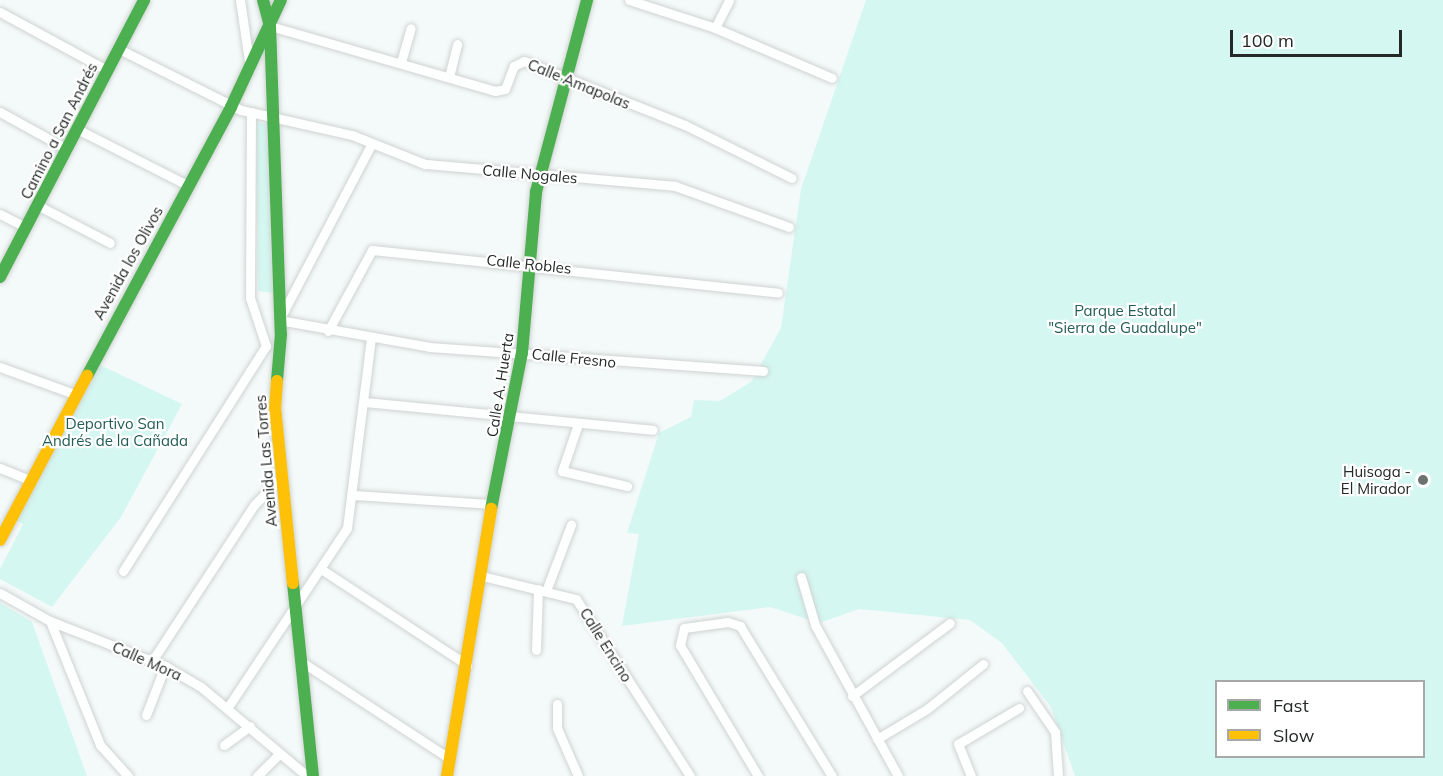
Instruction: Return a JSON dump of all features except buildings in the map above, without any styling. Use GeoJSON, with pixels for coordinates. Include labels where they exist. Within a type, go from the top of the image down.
{"type":"FeatureCollection","features":[{"type":"Feature","properties":{"kind":"street","name":"Camino a San Andrés"},"geometry":{"type":"LineString","coordinates":[[0,277],[144,0]]}},
{"type":"Feature","properties":{"kind":"street"},"geometry":{"type":"LineString","coordinates":[[240,0],[249,68]]}},
{"type":"Feature","properties":{"kind":"street","name":"Avenida Las Torres"},"geometry":{"type":"LineString","coordinates":[[263,0],[270,26],[279,320],[275,395],[290,568],[298,600],[305,664],[313,776]]}},
{"type":"Feature","properties":{"kind":"street","name":"Avenida los Olivos"},"geometry":{"type":"LineString","coordinates":[[0,540],[74,394],[231,107],[281,0]]}},
{"type":"Feature","properties":{"kind":"street","name":"Calle A. Huerta"},"geometry":{"type":"LineString","coordinates":[[447,776],[467,665],[478,576],[512,418],[522,353],[540,176],[587,0]]}},
{"type":"Feature","properties":{"kind":"street"},"geometry":{"type":"LineString","coordinates":[[629,0],[716,28],[832,78]]}},
{"type":"Feature","properties":{"kind":"street"},"geometry":{"type":"LineString","coordinates":[[716,28],[729,0]]}},
{"type":"Feature","properties":{"kind":"street"},"geometry":{"type":"LineString","coordinates":[[0,12],[107,70]]}},
{"type":"Feature","properties":{"kind":"street","name":"Calle Amapolas"},"geometry":{"type":"LineString","coordinates":[[270,26],[499,91],[521,61],[564,80],[685,125],[792,178]]}},
{"type":"Feature","properties":{"kind":"street"},"geometry":{"type":"LineString","coordinates":[[401,62],[411,28]]}},
{"type":"Feature","properties":{"kind":"street"},"geometry":{"type":"LineString","coordinates":[[449,77],[457,44]]}},
{"type":"Feature","properties":{"kind":"street","name":"Calle Nogales"},"geometry":{"type":"LineString","coordinates":[[119,49],[231,107],[271,114],[372,143],[425,164],[684,188],[789,227]]}},
{"type":"Feature","properties":{"kind":"street"},"geometry":{"type":"LineString","coordinates":[[0,112],[67,149]]}},
{"type":"Feature","properties":{"kind":"street"},"geometry":{"type":"LineString","coordinates":[[123,571],[267,341],[250,298],[251,112]]}},
{"type":"Feature","properties":{"kind":"street"},"geometry":{"type":"LineString","coordinates":[[77,129],[188,185]]}},
{"type":"Feature","properties":{"kind":"street"},"geometry":{"type":"LineString","coordinates":[[279,320],[372,143]]}},
{"type":"Feature","properties":{"kind":"street"},"geometry":{"type":"LineString","coordinates":[[37,205],[110,243]]}},
{"type":"Feature","properties":{"kind":"street"},"geometry":{"type":"LineString","coordinates":[[0,214],[26,227]]}},
{"type":"Feature","properties":{"kind":"street","name":"Calle Robles"},"geometry":{"type":"LineString","coordinates":[[328,331],[372,250],[530,263],[778,293]]}},
{"type":"Feature","properties":{"kind":"street","name":"Calle Fresno"},"geometry":{"type":"LineString","coordinates":[[279,320],[371,339],[763,371]]}},
{"type":"Feature","properties":{"kind":"street"},"geometry":{"type":"LineString","coordinates":[[228,707],[347,528],[355,495],[371,339]]}},
{"type":"Feature","properties":{"kind":"street"},"geometry":{"type":"LineString","coordinates":[[0,367],[74,394]]}},
{"type":"Feature","properties":{"kind":"street"},"geometry":{"type":"LineString","coordinates":[[364,402],[653,430]]}},
{"type":"Feature","properties":{"kind":"street"},"geometry":{"type":"LineString","coordinates":[[578,424],[562,471],[627,486]]}},
{"type":"Feature","properties":{"kind":"street"},"geometry":{"type":"LineString","coordinates":[[0,468],[29,480]]}},
{"type":"Feature","properties":{"kind":"street"},"geometry":{"type":"LineString","coordinates":[[152,662],[254,505],[283,476]]}},
{"type":"Feature","properties":{"kind":"street"},"geometry":{"type":"LineString","coordinates":[[355,495],[492,504]]}},
{"type":"Feature","properties":{"kind":"street"},"geometry":{"type":"LineString","coordinates":[[536,650],[542,590],[571,525]]}},
{"type":"Feature","properties":{"kind":"street"},"geometry":{"type":"LineString","coordinates":[[321,569],[467,665]]}},
{"type":"Feature","properties":{"kind":"street","name":"Calle Encino"},"geometry":{"type":"LineString","coordinates":[[478,576],[542,590],[581,605],[690,776]]}},
{"type":"Feature","properties":{"kind":"street"},"geometry":{"type":"LineString","coordinates":[[801,578],[815,625],[898,776]]}},
{"type":"Feature","properties":{"kind":"street","name":"Calle Mora"},"geometry":{"type":"LineString","coordinates":[[0,593],[50,621],[165,666],[228,707],[279,754],[307,776]]}},
{"type":"Feature","properties":{"kind":"street"},"geometry":{"type":"LineString","coordinates":[[50,621],[100,745],[128,776]]}},
{"type":"Feature","properties":{"kind":"street"},"geometry":{"type":"LineString","coordinates":[[852,696],[950,623]]}},
{"type":"Feature","properties":{"kind":"street"},"geometry":{"type":"LineString","coordinates":[[758,776],[680,645],[680,632],[689,626],[736,624],[832,776]]}},
{"type":"Feature","properties":{"kind":"street"},"geometry":{"type":"LineString","coordinates":[[305,664],[450,759]]}},
{"type":"Feature","properties":{"kind":"street"},"geometry":{"type":"LineString","coordinates":[[877,739],[927,709],[983,664]]}},
{"type":"Feature","properties":{"kind":"street"},"geometry":{"type":"LineString","coordinates":[[146,715],[165,666]]}},
{"type":"Feature","properties":{"kind":"street"},"geometry":{"type":"LineString","coordinates":[[1027,691],[1055,732],[1058,776]]}},
{"type":"Feature","properties":{"kind":"street"},"geometry":{"type":"LineString","coordinates":[[557,704],[557,728],[578,776]]}},
{"type":"Feature","properties":{"kind":"street"},"geometry":{"type":"LineString","coordinates":[[971,776],[958,744],[1019,708]]}},
{"type":"Feature","properties":{"kind":"street"},"geometry":{"type":"LineString","coordinates":[[224,745],[250,726]]}},
{"type":"Feature","properties":{"kind":"street"},"geometry":{"type":"LineString","coordinates":[[257,776],[279,754]]}},
{"type":"Feature","properties":{"kind":"green space","name":"Parque Estatal \"Sierra de Guadalupe\""},"geometry":{"type":"Polygon","coordinates":[[[866,0],[1443,0],[1443,776],[1075,776],[1051,707],[1002,643],[970,620],[859,609],[819,623],[770,607],[622,626],[639,534],[627,533],[659,433],[691,417],[694,400],[720,401],[751,382],[781,328],[801,189],[866,0]]]}},
{"type":"Feature","properties":{"kind":"green space"},"geometry":{"type":"Polygon","coordinates":[[[256,122],[268,125],[273,293],[258,291],[256,122]]]}},
{"type":"Feature","properties":{"kind":"green space","name":"Deportivo San Andrés de la Cañada"},"geometry":{"type":"Polygon","coordinates":[[[98,364],[182,404],[121,517],[52,607],[0,579],[0,569],[23,524],[16,520],[98,364]]]}},
{"type":"Feature","properties":{"kind":"green space"},"geometry":{"type":"Polygon","coordinates":[[[0,603],[32,622],[87,776],[0,776],[0,603]]]}},
{"type":"Feature","properties":{"kind":"traffic: fast"},"geometry":{"type":"LineString","coordinates":[[0,277],[144,0]]}},
{"type":"Feature","properties":{"kind":"traffic: fast"},"geometry":{"type":"LineString","coordinates":[[263,0],[270,26],[281,334],[277,381]]}},
{"type":"Feature","properties":{"kind":"traffic: fast"},"geometry":{"type":"LineString","coordinates":[[87,376],[231,107],[281,0]]}},
{"type":"Feature","properties":{"kind":"traffic: fast"},"geometry":{"type":"LineString","coordinates":[[491,509],[522,353],[536,192],[587,0]]}},
{"type":"Feature","properties":{"kind":"traffic: fast"},"geometry":{"type":"LineString","coordinates":[[293,583],[313,776]]}},
{"type":"Feature","properties":{"kind":"traffic: slow"},"geometry":{"type":"LineString","coordinates":[[0,540],[87,376]]}},
{"type":"Feature","properties":{"kind":"traffic: slow"},"geometry":{"type":"LineString","coordinates":[[277,381],[275,407],[293,583]]}},
{"type":"Feature","properties":{"kind":"traffic: slow"},"geometry":{"type":"LineString","coordinates":[[447,776],[491,509]]}},
{"type":"Feature","properties":{"kind":"place","name":"Huisoga - El Mirador"},"geometry":{"type":"Point","coordinates":[1423,480]}}]}
